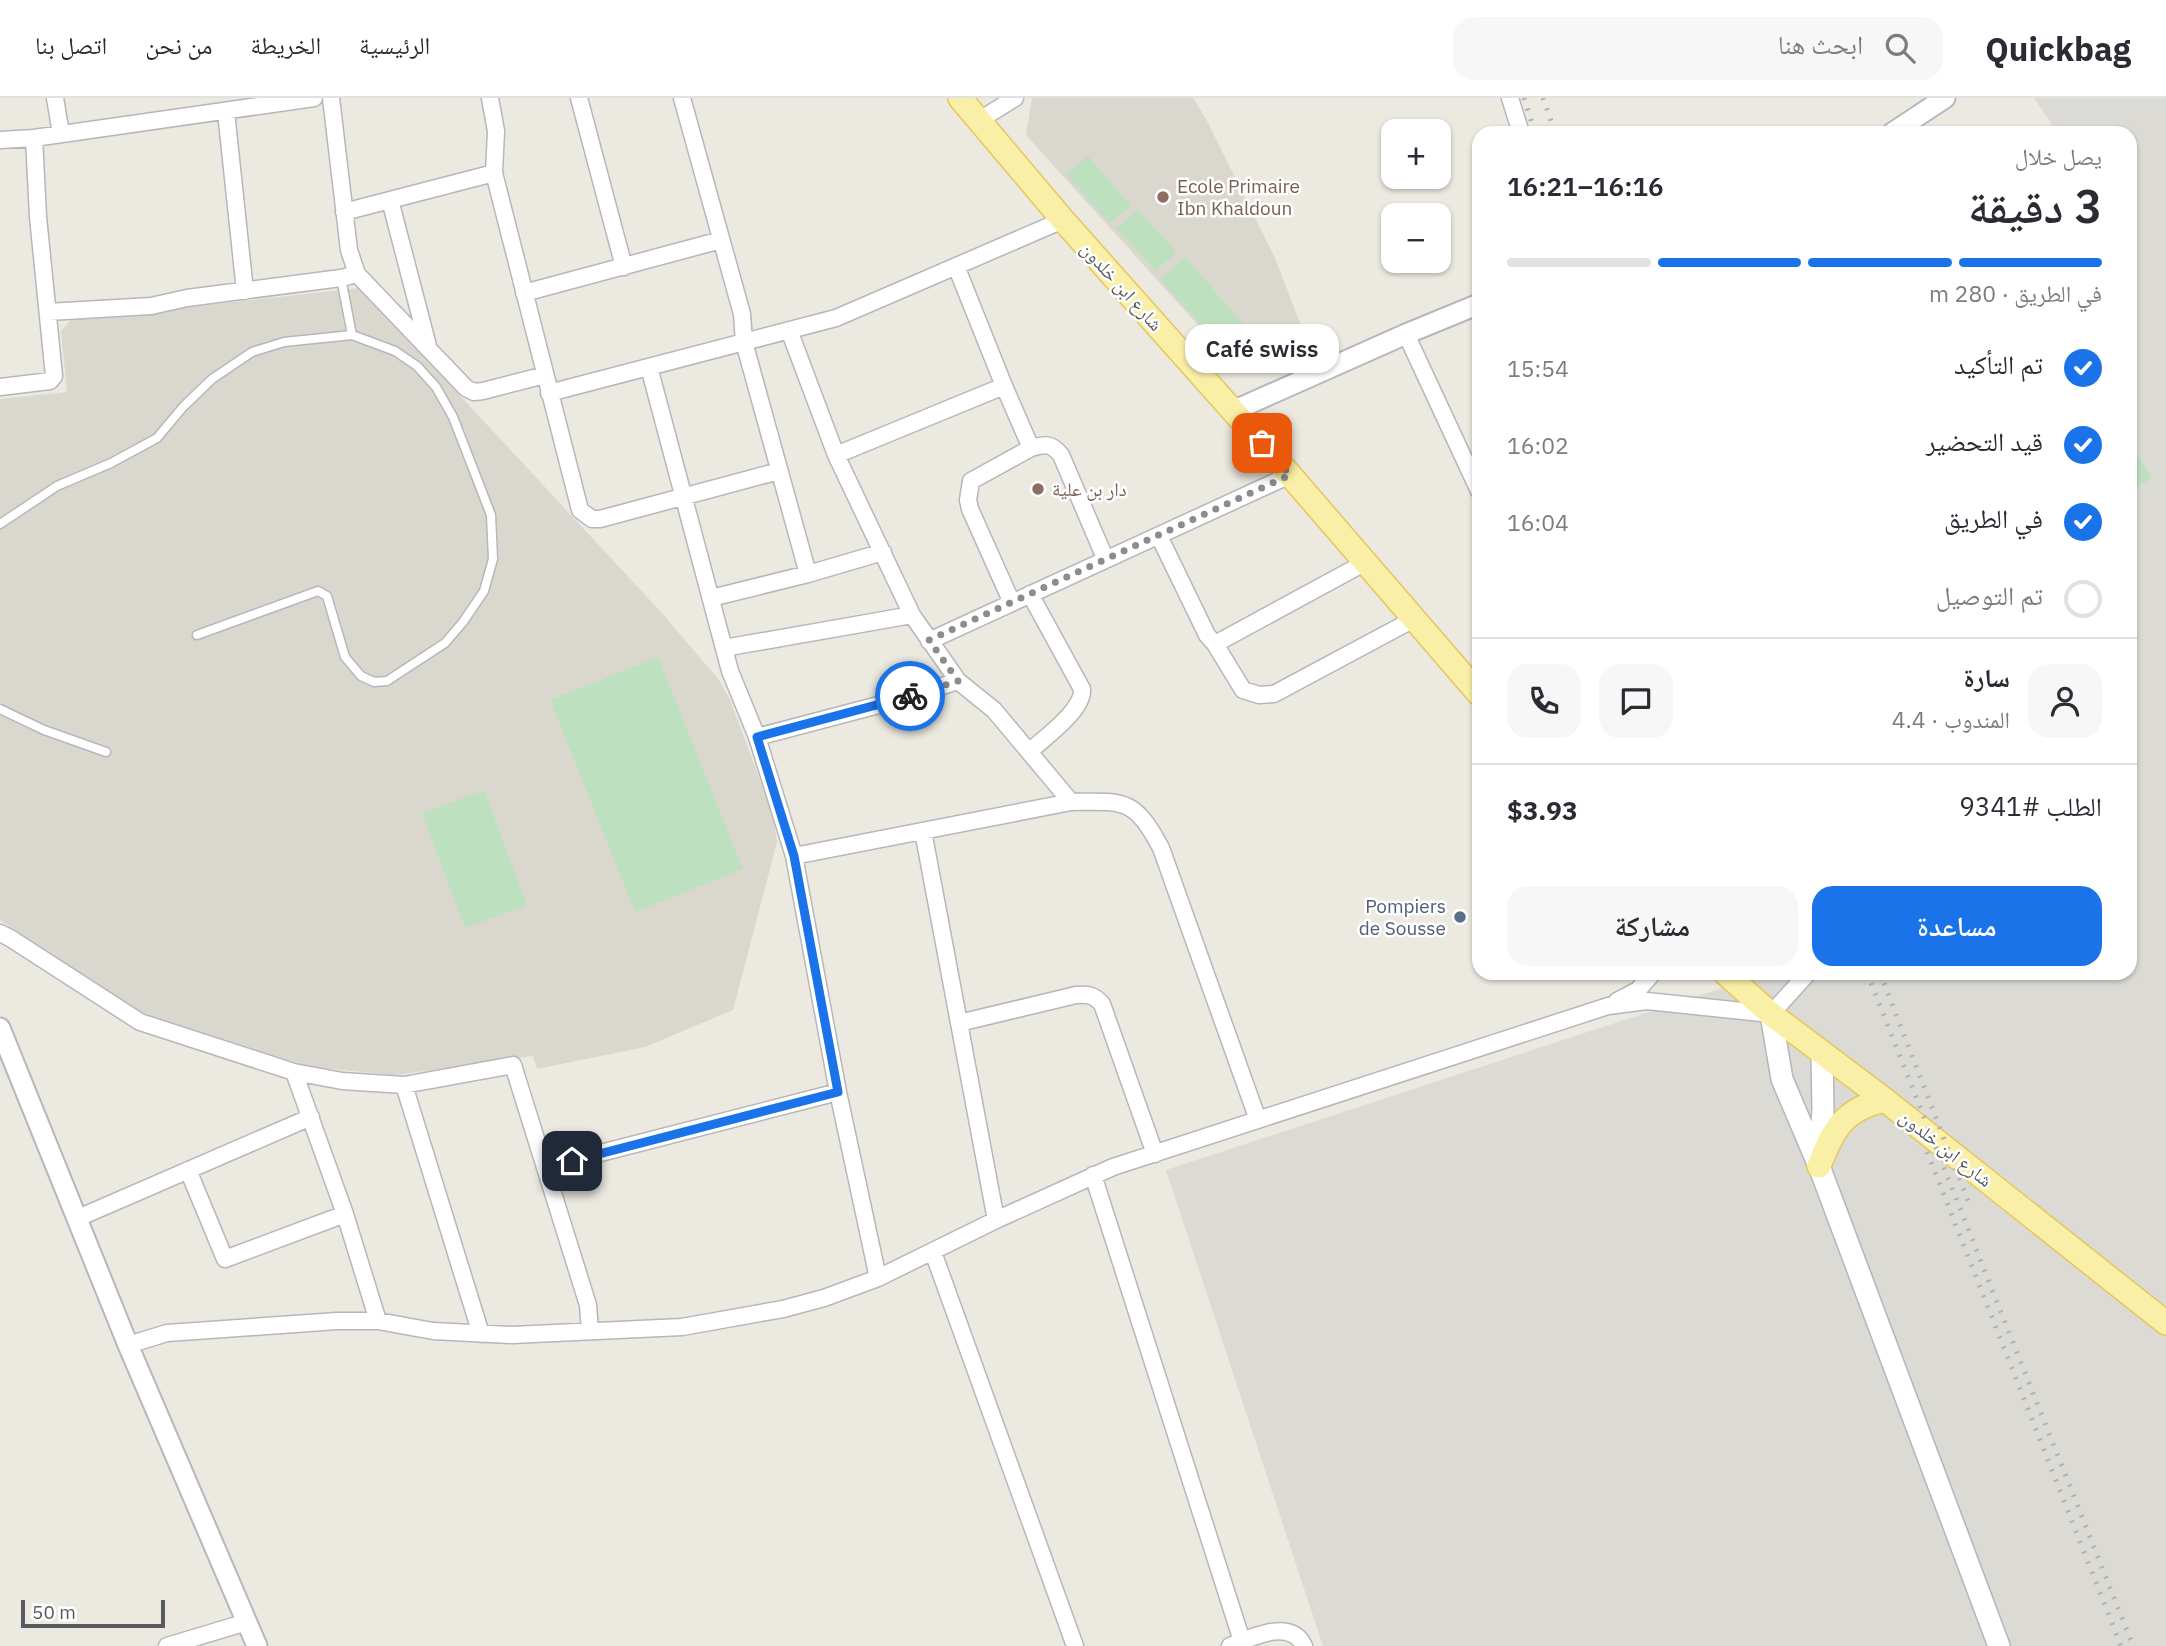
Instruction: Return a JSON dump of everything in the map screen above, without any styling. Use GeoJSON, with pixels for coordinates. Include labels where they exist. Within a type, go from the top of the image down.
{"type":"FeatureCollection","features":[{"type":"Feature","properties":{"kind":"main road","name":"شارع ابن خلدون"},"geometry":{"type":"LineString","coordinates":[[960,98],[1063,220],[1472,681]]}},
{"type":"Feature","properties":{"kind":"main road","name":"شارع ابن خلدون"},"geometry":{"type":"LineString","coordinates":[[1734,980],[1771,1014],[1885,1100],[2166,1323]]}},
{"type":"Feature","properties":{"kind":"main road"},"geometry":{"type":"LineString","coordinates":[[1771,1014],[1782,1079],[1819,1167],[1999,1646]]}},
{"type":"Feature","properties":{"kind":"main road"},"geometry":{"type":"LineString","coordinates":[[1819,1167],[1823,1110],[1822,1053]]}},
{"type":"Feature","properties":{"kind":"main road"},"geometry":{"type":"LineString","coordinates":[[1819,1167],[1829,1139],[1839,1124],[1852,1112],[1885,1100]]}},
{"type":"Feature","properties":{"kind":"street"},"geometry":{"type":"LineString","coordinates":[[55,98],[61,134]]}},
{"type":"Feature","properties":{"kind":"street"},"geometry":{"type":"LineString","coordinates":[[0,140],[34,138],[226,112],[258,102],[314,98]]}},
{"type":"Feature","properties":{"kind":"street"},"geometry":{"type":"LineString","coordinates":[[331,98],[349,250],[357,274],[466,388],[474,391],[545,375]]}},
{"type":"Feature","properties":{"kind":"street"},"geometry":{"type":"LineString","coordinates":[[491,98],[496,131],[494,173],[580,510],[585,516],[600,519],[779,471]]}},
{"type":"Feature","properties":{"kind":"street"},"geometry":{"type":"LineString","coordinates":[[579,98],[624,267]]}},
{"type":"Feature","properties":{"kind":"street"},"geometry":{"type":"LineString","coordinates":[[682,98],[742,314],[744,342],[808,574]]}},
{"type":"Feature","properties":{"kind":"street"},"geometry":{"type":"LineString","coordinates":[[978,121],[1015,98]]}},
{"type":"Feature","properties":{"kind":"street"},"geometry":{"type":"LineString","coordinates":[[1510,98],[1519,126]]}},
{"type":"Feature","properties":{"kind":"street"},"geometry":{"type":"LineString","coordinates":[[1903,126],[1945,98]]}},
{"type":"Feature","properties":{"kind":"street"},"geometry":{"type":"LineString","coordinates":[[226,112],[245,290]]}},
{"type":"Feature","properties":{"kind":"street"},"geometry":{"type":"LineString","coordinates":[[1,387],[53,379],[38,217],[34,138]]}},
{"type":"Feature","properties":{"kind":"street"},"geometry":{"type":"LineString","coordinates":[[344,212],[494,173]]}},
{"type":"Feature","properties":{"kind":"street"},"geometry":{"type":"LineString","coordinates":[[390,200],[429,349]]}},
{"type":"Feature","properties":{"kind":"street"},"geometry":{"type":"LineString","coordinates":[[549,393],[836,318],[1063,220]]}},
{"type":"Feature","properties":{"kind":"street"},"geometry":{"type":"LineString","coordinates":[[524,293],[721,240]]}},
{"type":"Feature","properties":{"kind":"street"},"geometry":{"type":"LineString","coordinates":[[956,266],[1031,448]]}},
{"type":"Feature","properties":{"kind":"street"},"geometry":{"type":"LineString","coordinates":[[48,312],[151,306],[187,298],[357,274]]}},
{"type":"Feature","properties":{"kind":"street"},"geometry":{"type":"LineString","coordinates":[[1233,411],[1472,307]]}},
{"type":"Feature","properties":{"kind":"street"},"geometry":{"type":"LineString","coordinates":[[789,330],[836,454],[912,615],[958,681],[994,710],[1071,802]]}},
{"type":"Feature","properties":{"kind":"street"},"geometry":{"type":"LineString","coordinates":[[1406,334],[1472,476]]}},
{"type":"Feature","properties":{"kind":"street"},"geometry":{"type":"LineString","coordinates":[[649,367],[730,671],[757,737],[794,856],[838,1092],[878,1278]]}},
{"type":"Feature","properties":{"kind":"street"},"geometry":{"type":"LineString","coordinates":[[836,454],[1004,386]]}},
{"type":"Feature","properties":{"kind":"street"},"geometry":{"type":"LineString","coordinates":[[1012,603],[970,509],[969,489],[971,481],[1031,448],[1045,444],[1054,446],[1061,455],[1105,558]]}},
{"type":"Feature","properties":{"kind":"street"},"geometry":{"type":"LineString","coordinates":[[929,640],[1290,475]]}},
{"type":"Feature","properties":{"kind":"street"},"geometry":{"type":"LineString","coordinates":[[1159,536],[1207,635],[1243,690],[1274,694],[1415,619]]}},
{"type":"Feature","properties":{"kind":"street"},"geometry":{"type":"LineString","coordinates":[[710,598],[883,552]]}},
{"type":"Feature","properties":{"kind":"street"},"geometry":{"type":"LineString","coordinates":[[1215,644],[1366,562]]}},
{"type":"Feature","properties":{"kind":"street"},"geometry":{"type":"LineString","coordinates":[[1029,751],[1078,706],[1083,695],[1030,594]]}},
{"type":"Feature","properties":{"kind":"street"},"geometry":{"type":"LineString","coordinates":[[724,648],[912,615]]}},
{"type":"Feature","properties":{"kind":"street"},"geometry":{"type":"LineString","coordinates":[[757,737],[905,698],[958,681]]}},
{"type":"Feature","properties":{"kind":"street"},"geometry":{"type":"LineString","coordinates":[[794,856],[1071,802],[1122,803],[1147,821],[1161,848],[1258,1120]]}},
{"type":"Feature","properties":{"kind":"street"},"geometry":{"type":"LineString","coordinates":[[923,831],[996,1220]]}},
{"type":"Feature","properties":{"kind":"street"},"geometry":{"type":"LineString","coordinates":[[0,933],[140,1022],[294,1072],[342,1082],[404,1085],[513,1065],[588,1305],[590,1331]]}},
{"type":"Feature","properties":{"kind":"street"},"geometry":{"type":"LineString","coordinates":[[1608,1006],[1638,990],[1647,980]]}},
{"type":"Feature","properties":{"kind":"street"},"geometry":{"type":"LineString","coordinates":[[128,1346],[167,1333],[378,1321],[433,1331],[481,1334],[682,1327],[793,1307],[878,1278],[1093,1175],[1608,1006],[1647,1000],[1771,1014],[1802,980]]}},
{"type":"Feature","properties":{"kind":"street"},"geometry":{"type":"LineString","coordinates":[[959,1023],[1076,995],[1091,995],[1097,998],[1102,1004],[1154,1154]]}},
{"type":"Feature","properties":{"kind":"street"},"geometry":{"type":"LineString","coordinates":[[0,1028],[128,1346],[257,1646]]}},
{"type":"Feature","properties":{"kind":"street"},"geometry":{"type":"LineString","coordinates":[[294,1072],[345,1214],[378,1321]]}},
{"type":"Feature","properties":{"kind":"street"},"geometry":{"type":"LineString","coordinates":[[404,1085],[481,1334]]}},
{"type":"Feature","properties":{"kind":"street"},"geometry":{"type":"LineString","coordinates":[[546,1167],[838,1092]]}},
{"type":"Feature","properties":{"kind":"street"},"geometry":{"type":"LineString","coordinates":[[78,1218],[311,1117]]}},
{"type":"Feature","properties":{"kind":"street"},"geometry":{"type":"LineString","coordinates":[[188,1170],[225,1259],[345,1214]]}},
{"type":"Feature","properties":{"kind":"street"},"geometry":{"type":"LineString","coordinates":[[1093,1175],[1236,1644],[1276,1631],[1287,1631],[1297,1635],[1304,1646]]}},
{"type":"Feature","properties":{"kind":"street"},"geometry":{"type":"LineString","coordinates":[[933,1251],[1075,1646]]}},
{"type":"Feature","properties":{"kind":"street"},"geometry":{"type":"LineString","coordinates":[[167,1646],[247,1622]]}},
{"type":"Feature","properties":{"kind":"lane"},"geometry":{"type":"LineString","coordinates":[[341,278],[352,335]]}},
{"type":"Feature","properties":{"kind":"lane"},"geometry":{"type":"LineString","coordinates":[[0,524],[57,486],[111,463],[157,438],[183,407],[212,379],[252,352],[284,342],[352,335],[395,351],[416,366],[436,387],[453,417],[491,515],[493,559],[484,591],[463,622],[445,643],[387,681],[374,682],[361,676],[345,657],[327,596],[318,591],[197,635]]}},
{"type":"Feature","properties":{"kind":"lane"},"geometry":{"type":"LineString","coordinates":[[0,709],[44,730],[106,752]]}},
{"type":"Feature","properties":{"kind":"shaded area","name":"Ecole Primaire Ibn Khaldoun"},"geometry":{"type":"Polygon","coordinates":[[[1032,98],[1193,98],[1275,258],[1310,349],[1273,366],[1225,355],[1026,135],[1032,98]]]}},
{"type":"Feature","properties":{"kind":"shaded area"},"geometry":{"type":"Polygon","coordinates":[[[2034,98],[2166,98],[2166,1646],[1323,1646],[1166,1170],[1747,980],[2137,980],[2137,487],[2152,478],[2137,453],[2137,126],[2053,126],[2034,98]]]}},
{"type":"Feature","properties":{"kind":"shaded area"},"geometry":{"type":"Polygon","coordinates":[[[360,288],[660,611],[719,680],[730,700],[773,815],[777,842],[733,1010],[645,1047],[537,1069],[533,1056],[395,1075],[312,1067],[143,1016],[0,920],[0,399],[67,392],[61,331],[71,320],[360,288]]]}},
{"type":"Feature","properties":{"kind":"green space"},"geometry":{"type":"Polygon","coordinates":[[[1088,156],[1131,206],[1110,223],[1066,174],[1088,156]]]}},
{"type":"Feature","properties":{"kind":"green space"},"geometry":{"type":"Polygon","coordinates":[[[1138,210],[1177,252],[1156,271],[1116,228],[1138,210]]]}},
{"type":"Feature","properties":{"kind":"green space"},"geometry":{"type":"Polygon","coordinates":[[[1186,258],[1250,331],[1225,352],[1160,279],[1186,258]]]}},
{"type":"Feature","properties":{"kind":"green space"},"geometry":{"type":"Polygon","coordinates":[[[2137,453],[2152,478],[2137,487],[2137,453]]]}},
{"type":"Feature","properties":{"kind":"green space"},"geometry":{"type":"Polygon","coordinates":[[[658,657],[743,869],[635,912],[550,700],[658,657]]]}},
{"type":"Feature","properties":{"kind":"green space"},"geometry":{"type":"Polygon","coordinates":[[[484,790],[527,905],[465,928],[422,813],[484,790]]]}},
{"type":"Feature","properties":{"kind":"railway"},"geometry":{"type":"LineString","coordinates":[[1524,98],[1533,126]]}},
{"type":"Feature","properties":{"kind":"railway"},"geometry":{"type":"LineString","coordinates":[[1543,98],[1553,126]]}},
{"type":"Feature","properties":{"kind":"railway"},"geometry":{"type":"LineString","coordinates":[[1870,980],[2133,1646]]}},
{"type":"Feature","properties":{"kind":"railway"},"geometry":{"type":"LineString","coordinates":[[1883,980],[1970,1206]]}},
{"type":"Feature","properties":{"kind":"railway"},"geometry":{"type":"LineString","coordinates":[[1927,1152],[2121,1646]]}},
{"type":"Feature","properties":{"kind":"way so far"},"geometry":{"type":"LineString","coordinates":[[910,696],[958,681],[929,640],[1290,475],[1262,443]]}},
{"type":"Feature","properties":{"kind":"place","name":"Ecole Primaire Ibn Khaldoun"},"geometry":{"type":"Point","coordinates":[1163,197]}},
{"type":"Feature","properties":{"kind":"place","name":"Café swiss"},"geometry":{"type":"Point","coordinates":[1262,443]}},
{"type":"Feature","properties":{"kind":"place","name":"دار بن علية"},"geometry":{"type":"Point","coordinates":[1038,489]}},
{"type":"Feature","properties":{"kind":"place","name":"Pompiers de Sousse"},"geometry":{"type":"Point","coordinates":[1460,917]}},
{"type":"Feature","properties":{"kind":"route"},"geometry":{"type":"LineString","coordinates":[[572,1161],[838,1092],[794,856],[757,737],[910,696]]}}]}
